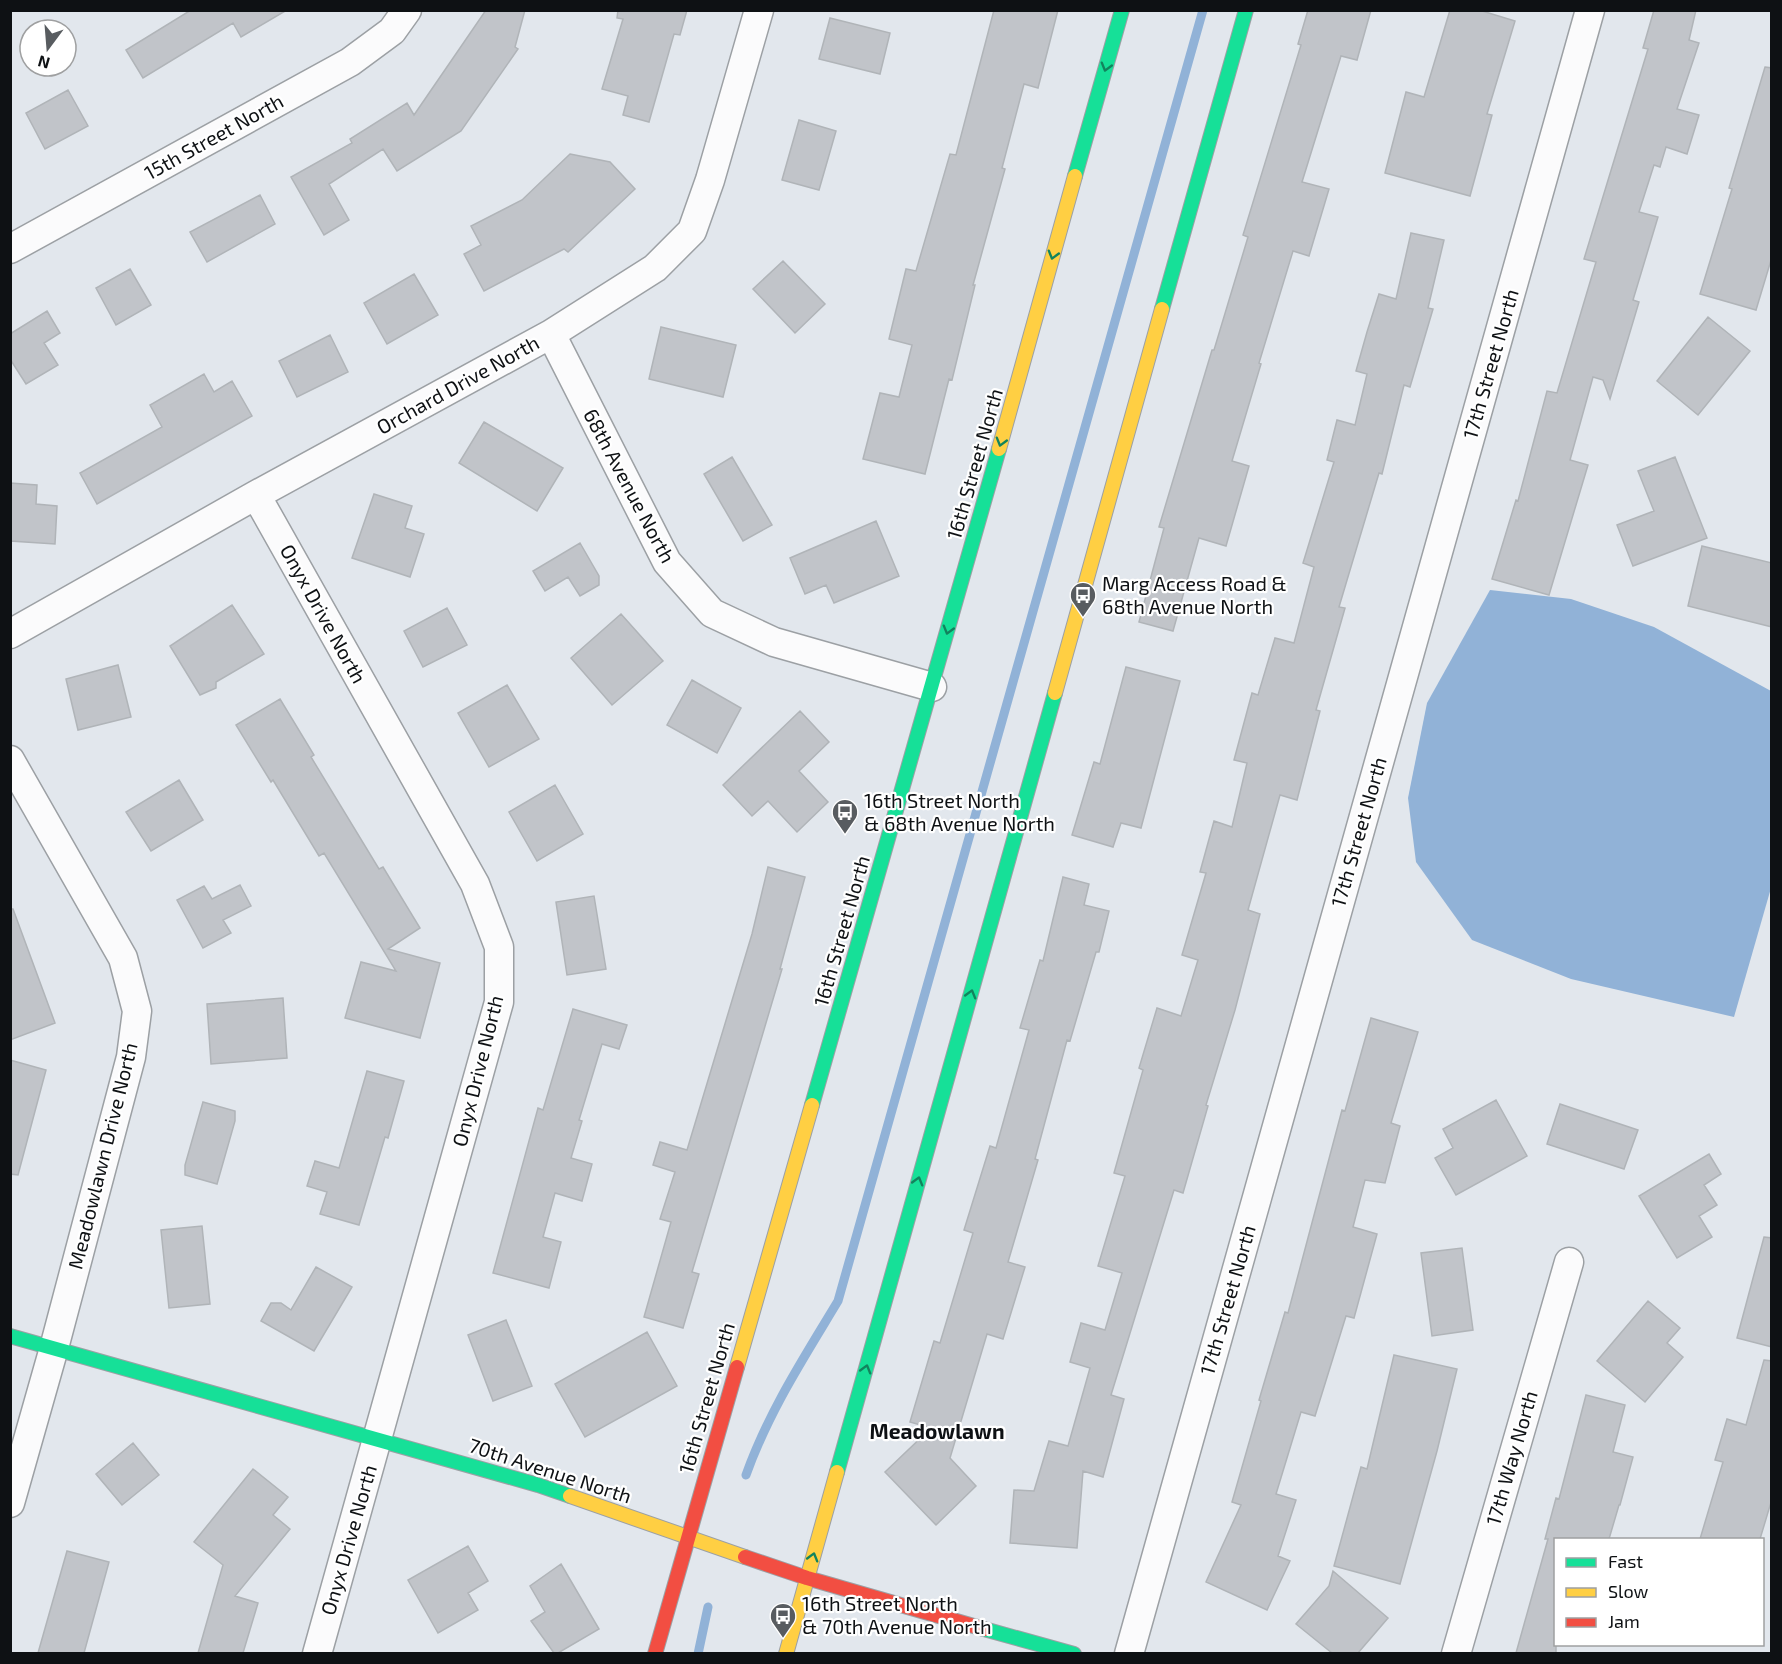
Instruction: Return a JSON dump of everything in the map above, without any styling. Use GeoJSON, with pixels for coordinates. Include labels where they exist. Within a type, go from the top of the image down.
{"type":"FeatureCollection","features":[{"type":"Feature","properties":{"kind":"street","name":"15th Street North"},"geometry":{"type":"LineString","coordinates":[[10,249],[350,62],[392,31],[407,10]]}},
{"type":"Feature","properties":{"kind":"street","name":"Orchard Drive North"},"geometry":{"type":"LineString","coordinates":[[10,634],[256,495],[551,334],[655,268],[692,231],[710,180],[759,10]]}},
{"type":"Feature","properties":{"kind":"street","name":"16th Street North"},"geometry":{"type":"LineString","coordinates":[[655,1653],[932,687],[1122,10]]}},
{"type":"Feature","properties":{"kind":"street"},"geometry":{"type":"LineString","coordinates":[[786,1653],[1246,10]]}},
{"type":"Feature","properties":{"kind":"street","name":"17th Street North"},"geometry":{"type":"LineString","coordinates":[[1129,1653],[1590,10]]}},
{"type":"Feature","properties":{"kind":"street","name":"68th Avenue North"},"geometry":{"type":"LineString","coordinates":[[551,334],[667,562],[712,613],[774,642],[932,687]]}},
{"type":"Feature","properties":{"kind":"street","name":"Onyx Drive North"},"geometry":{"type":"LineString","coordinates":[[256,495],[475,884],[499,947],[500,1002],[317,1653]]}},
{"type":"Feature","properties":{"kind":"street","name":"Meadowlawn Drive North"},"geometry":{"type":"LineString","coordinates":[[10,760],[123,958],[137,1011],[131,1057],[54,1348],[10,1503]]}},
{"type":"Feature","properties":{"kind":"street","name":"17th Way North"},"geometry":{"type":"LineString","coordinates":[[1456,1653],[1569,1262]]}},
{"type":"Feature","properties":{"kind":"street","name":"70th Avenue North"},"geometry":{"type":"LineString","coordinates":[[10,1336],[538,1485],[807,1578],[1074,1653]]}},
{"type":"Feature","properties":{"kind":"water"},"geometry":{"type":"Polygon","coordinates":[[[1490,590],[1571,599],[1654,627],[1771,691],[1771,888],[1734,1017],[1571,979],[1472,940],[1416,862],[1408,798],[1427,703],[1490,590]]]}},
{"type":"Feature","properties":{"kind":"building"},"geometry":{"type":"Polygon","coordinates":[[[191,10],[287,10],[241,37],[233,23],[143,78],[126,50],[191,10]]]}},
{"type":"Feature","properties":{"kind":"building"},"geometry":{"type":"Polygon","coordinates":[[[486,10],[525,10],[515,47],[518,49],[461,131],[397,171],[383,149],[329,184],[349,220],[324,235],[291,177],[352,143],[350,139],[407,103],[414,115],[486,10]]]}},
{"type":"Feature","properties":{"kind":"building"},"geometry":{"type":"Polygon","coordinates":[[[618,10],[687,10],[680,35],[674,34],[649,122],[623,115],[628,96],[602,89],[623,19],[617,18],[618,10]]]}},
{"type":"Feature","properties":{"kind":"building"},"geometry":{"type":"Polygon","coordinates":[[[994,10],[1058,10],[1038,88],[1024,84],[1002,168],[1005,169],[973,285],[975,285],[952,380],[949,379],[925,474],[863,459],[880,393],[899,397],[912,345],[889,339],[906,269],[916,271],[950,154],[956,155],[994,10]]]}},
{"type":"Feature","properties":{"kind":"building"},"geometry":{"type":"Polygon","coordinates":[[[1308,10],[1371,10],[1357,60],[1341,56],[1302,182],[1329,189],[1309,256],[1293,251],[1259,363],[1261,364],[1232,461],[1249,466],[1226,546],[1199,538],[1173,631],[1139,622],[1164,528],[1159,527],[1248,237],[1243,235],[1301,45],[1298,44],[1308,10]]]}},
{"type":"Feature","properties":{"kind":"building"},"geometry":{"type":"Polygon","coordinates":[[[1450,10],[1479,10],[1515,21],[1487,114],[1492,115],[1470,196],[1385,173],[1406,92],[1424,97],[1450,10]]]}},
{"type":"Feature","properties":{"kind":"building"},"geometry":{"type":"Polygon","coordinates":[[[1654,10],[1696,10],[1689,40],[1699,43],[1677,109],[1699,115],[1687,154],[1666,147],[1660,167],[1654,165],[1639,212],[1658,217],[1633,300],[1639,302],[1610,399],[1603,380],[1593,377],[1570,460],[1588,465],[1549,595],[1492,579],[1516,500],[1518,501],[1547,391],[1557,393],[1596,262],[1584,259],[1648,49],[1643,48],[1654,10]]]}},
{"type":"Feature","properties":{"kind":"building"},"geometry":{"type":"Polygon","coordinates":[[[830,18],[890,33],[880,74],[819,59],[830,18]]]}},
{"type":"Feature","properties":{"kind":"building"},"geometry":{"type":"Polygon","coordinates":[[[1765,67],[1772,68],[1772,257],[1756,310],[1700,294],[1732,189],[1729,188],[1765,67]]]}},
{"type":"Feature","properties":{"kind":"building"},"geometry":{"type":"Polygon","coordinates":[[[68,90],[88,126],[45,149],[26,113],[68,90]]]}},
{"type":"Feature","properties":{"kind":"building"},"geometry":{"type":"Polygon","coordinates":[[[799,120],[836,131],[819,190],[782,180],[799,120]]]}},
{"type":"Feature","properties":{"kind":"building"},"geometry":{"type":"Polygon","coordinates":[[[570,154],[610,162],[635,189],[568,252],[564,249],[484,291],[464,254],[481,245],[471,226],[522,200],[570,154]]]}},
{"type":"Feature","properties":{"kind":"building"},"geometry":{"type":"Polygon","coordinates":[[[260,195],[275,224],[207,262],[190,232],[260,195]]]}},
{"type":"Feature","properties":{"kind":"building"},"geometry":{"type":"Polygon","coordinates":[[[1411,233],[1444,240],[1428,308],[1433,309],[1410,387],[1404,385],[1382,474],[1379,473],[1339,607],[1345,608],[1316,710],[1320,711],[1297,800],[1280,795],[1248,910],[1260,914],[1235,1010],[1206,1105],[1208,1106],[1183,1193],[1174,1190],[1111,1395],[1124,1399],[1103,1477],[1083,1471],[1077,1548],[1010,1543],[1014,1490],[1034,1491],[1049,1441],[1068,1446],[1090,1368],[1070,1362],[1081,1323],[1105,1330],[1122,1273],[1098,1266],[1125,1176],[1114,1173],[1143,1070],[1139,1068],[1157,1008],[1181,1016],[1198,960],[1182,955],[1206,873],[1200,872],[1214,821],[1232,827],[1247,763],[1234,760],[1252,693],[1258,695],[1275,638],[1294,643],[1314,567],[1303,563],[1334,462],[1327,460],[1337,420],[1355,425],[1367,374],[1356,371],[1367,332],[1379,294],[1396,299],[1411,233]]]}},
{"type":"Feature","properties":{"kind":"building"},"geometry":{"type":"Polygon","coordinates":[[[783,261],[825,304],[795,333],[753,289],[783,261]]]}},
{"type":"Feature","properties":{"kind":"building"},"geometry":{"type":"Polygon","coordinates":[[[130,269],[151,305],[116,325],[96,288],[130,269]]]}},
{"type":"Feature","properties":{"kind":"building"},"geometry":{"type":"Polygon","coordinates":[[[414,274],[438,315],[387,344],[364,303],[414,274]]]}},
{"type":"Feature","properties":{"kind":"building"},"geometry":{"type":"Polygon","coordinates":[[[47,311],[60,333],[44,343],[58,365],[26,384],[10,359],[10,334],[47,311]]]}},
{"type":"Feature","properties":{"kind":"building"},"geometry":{"type":"Polygon","coordinates":[[[1708,317],[1750,351],[1698,415],[1657,381],[1708,317]]]}},
{"type":"Feature","properties":{"kind":"building"},"geometry":{"type":"Polygon","coordinates":[[[661,327],[736,345],[723,397],[649,379],[661,327]]]}},
{"type":"Feature","properties":{"kind":"building"},"geometry":{"type":"Polygon","coordinates":[[[330,335],[348,372],[297,397],[279,361],[330,335]]]}},
{"type":"Feature","properties":{"kind":"building"},"geometry":{"type":"Polygon","coordinates":[[[204,374],[214,392],[232,381],[252,416],[97,504],[80,473],[162,427],[150,405],[204,374]]]}},
{"type":"Feature","properties":{"kind":"building"},"geometry":{"type":"Polygon","coordinates":[[[484,422],[563,468],[537,511],[459,463],[484,422]]]}},
{"type":"Feature","properties":{"kind":"building"},"geometry":{"type":"Polygon","coordinates":[[[732,457],[772,525],[743,541],[704,474],[732,457]]]}},
{"type":"Feature","properties":{"kind":"building"},"geometry":{"type":"Polygon","coordinates":[[[1675,457],[1707,538],[1633,566],[1617,525],[1654,511],[1638,471],[1675,457]]]}},
{"type":"Feature","properties":{"kind":"building"},"geometry":{"type":"Polygon","coordinates":[[[10,483],[37,485],[36,504],[57,506],[55,544],[10,541],[10,483]]]}},
{"type":"Feature","properties":{"kind":"building"},"geometry":{"type":"Polygon","coordinates":[[[374,494],[412,506],[405,528],[424,534],[410,577],[352,558],[374,494]]]}},
{"type":"Feature","properties":{"kind":"building"},"geometry":{"type":"Polygon","coordinates":[[[876,521],[899,576],[834,603],[826,585],[805,594],[790,558],[876,521]]]}},
{"type":"Feature","properties":{"kind":"building"},"geometry":{"type":"Polygon","coordinates":[[[580,543],[599,576],[599,585],[580,596],[568,577],[545,591],[533,571],[580,543]]]}},
{"type":"Feature","properties":{"kind":"building"},"geometry":{"type":"Polygon","coordinates":[[[1702,546],[1772,563],[1772,627],[1688,606],[1702,546]]]}},
{"type":"Feature","properties":{"kind":"building"},"geometry":{"type":"Polygon","coordinates":[[[232,605],[264,654],[216,682],[216,688],[200,695],[170,646],[232,605]]]}},
{"type":"Feature","properties":{"kind":"building"},"geometry":{"type":"Polygon","coordinates":[[[447,608],[467,645],[423,667],[404,631],[447,608]]]}},
{"type":"Feature","properties":{"kind":"building"},"geometry":{"type":"Polygon","coordinates":[[[621,614],[663,661],[612,705],[571,658],[621,614]]]}},
{"type":"Feature","properties":{"kind":"building"},"geometry":{"type":"Polygon","coordinates":[[[118,665],[131,717],[78,730],[66,679],[118,665]]]}},
{"type":"Feature","properties":{"kind":"building"},"geometry":{"type":"Polygon","coordinates":[[[1126,667],[1180,681],[1141,828],[1121,823],[1113,847],[1072,835],[1094,762],[1100,764],[1126,667]]]}},
{"type":"Feature","properties":{"kind":"building"},"geometry":{"type":"Polygon","coordinates":[[[692,680],[741,708],[717,753],[667,725],[692,680]]]}},
{"type":"Feature","properties":{"kind":"building"},"geometry":{"type":"Polygon","coordinates":[[[507,685],[539,739],[489,767],[458,713],[507,685]]]}},
{"type":"Feature","properties":{"kind":"building"},"geometry":{"type":"Polygon","coordinates":[[[280,699],[314,755],[311,757],[379,869],[383,867],[420,928],[388,949],[440,963],[420,1038],[345,1018],[361,962],[396,971],[324,853],[319,856],[273,780],[271,782],[236,725],[280,699]]]}},
{"type":"Feature","properties":{"kind":"building"},"geometry":{"type":"Polygon","coordinates":[[[800,711],[829,742],[799,771],[828,802],[797,832],[768,801],[752,816],[723,785],[800,711]]]}},
{"type":"Feature","properties":{"kind":"building"},"geometry":{"type":"Polygon","coordinates":[[[179,780],[203,820],[151,851],[126,812],[179,780]]]}},
{"type":"Feature","properties":{"kind":"building"},"geometry":{"type":"Polygon","coordinates":[[[555,785],[583,834],[537,861],[509,812],[555,785]]]}},
{"type":"Feature","properties":{"kind":"building"},"geometry":{"type":"Polygon","coordinates":[[[768,867],[805,877],[780,969],[782,969],[692,1272],[699,1274],[683,1328],[644,1317],[671,1222],[660,1219],[675,1172],[653,1165],[660,1142],[687,1150],[752,934],[768,867]]]}},
{"type":"Feature","properties":{"kind":"building"},"geometry":{"type":"Polygon","coordinates":[[[1063,877],[1089,884],[1084,905],[1109,911],[1099,952],[1096,952],[1070,1041],[1067,1040],[1035,1159],[1038,1160],[1008,1262],[1025,1267],[1003,1339],[987,1334],[950,1458],[976,1486],[936,1525],[885,1472],[931,1428],[910,1422],[934,1341],[940,1343],[973,1233],[964,1230],[990,1146],[996,1148],[1029,1030],[1020,1028],[1040,960],[1043,961],[1063,877]]]}},
{"type":"Feature","properties":{"kind":"building"},"geometry":{"type":"Polygon","coordinates":[[[240,885],[251,906],[223,920],[231,933],[203,948],[177,900],[204,886],[212,899],[240,885]]]}},
{"type":"Feature","properties":{"kind":"building"},"geometry":{"type":"Polygon","coordinates":[[[594,896],[606,969],[567,975],[556,902],[594,896]]]}},
{"type":"Feature","properties":{"kind":"building"},"geometry":{"type":"Polygon","coordinates":[[[10,909],[13,909],[55,1023],[10,1040],[10,909]]]}},
{"type":"Feature","properties":{"kind":"building"},"geometry":{"type":"Polygon","coordinates":[[[283,998],[287,1058],[211,1064],[207,1004],[283,998]]]}},
{"type":"Feature","properties":{"kind":"building"},"geometry":{"type":"Polygon","coordinates":[[[573,1009],[627,1025],[619,1049],[602,1044],[579,1120],[582,1121],[571,1158],[592,1164],[582,1201],[555,1193],[543,1237],[561,1242],[549,1288],[493,1273],[538,1108],[543,1110],[573,1009]]]}},
{"type":"Feature","properties":{"kind":"building"},"geometry":{"type":"Polygon","coordinates":[[[1371,1018],[1418,1032],[1391,1123],[1400,1126],[1385,1183],[1365,1180],[1353,1227],[1377,1234],[1354,1318],[1346,1316],[1315,1416],[1301,1412],[1276,1494],[1296,1500],[1278,1556],[1290,1561],[1267,1610],[1206,1582],[1241,1505],[1232,1502],[1261,1401],[1259,1400],[1285,1312],[1288,1313],[1342,1110],[1345,1111],[1371,1018]]]}},
{"type":"Feature","properties":{"kind":"building"},"geometry":{"type":"Polygon","coordinates":[[[10,1060],[46,1070],[18,1175],[10,1174],[10,1060]]]}},
{"type":"Feature","properties":{"kind":"building"},"geometry":{"type":"Polygon","coordinates":[[[367,1071],[404,1081],[359,1225],[320,1214],[327,1192],[307,1186],[315,1161],[339,1168],[367,1071]]]}},
{"type":"Feature","properties":{"kind":"building"},"geometry":{"type":"Polygon","coordinates":[[[1496,1100],[1527,1156],[1456,1195],[1435,1158],[1453,1148],[1443,1129],[1496,1100]]]}},
{"type":"Feature","properties":{"kind":"building"},"geometry":{"type":"Polygon","coordinates":[[[203,1102],[235,1111],[235,1121],[217,1184],[185,1175],[185,1165],[203,1102]]]}},
{"type":"Feature","properties":{"kind":"building"},"geometry":{"type":"Polygon","coordinates":[[[1560,1104],[1638,1130],[1624,1169],[1547,1144],[1560,1104]]]}},
{"type":"Feature","properties":{"kind":"building"},"geometry":{"type":"Polygon","coordinates":[[[1709,1154],[1721,1174],[1704,1185],[1717,1205],[1699,1216],[1712,1237],[1677,1258],[1639,1196],[1709,1154]]]}},
{"type":"Feature","properties":{"kind":"building"},"geometry":{"type":"Polygon","coordinates":[[[202,1226],[210,1304],[169,1308],[161,1230],[202,1226]]]}},
{"type":"Feature","properties":{"kind":"building"},"geometry":{"type":"Polygon","coordinates":[[[1764,1237],[1772,1238],[1772,1347],[1737,1338],[1764,1237]]]}},
{"type":"Feature","properties":{"kind":"building"},"geometry":{"type":"Polygon","coordinates":[[[1462,1248],[1473,1330],[1432,1336],[1421,1253],[1462,1248]]]}},
{"type":"Feature","properties":{"kind":"building"},"geometry":{"type":"Polygon","coordinates":[[[316,1267],[352,1287],[314,1351],[261,1321],[271,1303],[281,1303],[291,1310],[316,1267]]]}},
{"type":"Feature","properties":{"kind":"building"},"geometry":{"type":"Polygon","coordinates":[[[1648,1301],[1680,1328],[1667,1343],[1683,1357],[1645,1402],[1597,1361],[1648,1301]]]}},
{"type":"Feature","properties":{"kind":"building"},"geometry":{"type":"Polygon","coordinates":[[[506,1320],[532,1386],[493,1401],[468,1335],[506,1320]]]}},
{"type":"Feature","properties":{"kind":"building"},"geometry":{"type":"Polygon","coordinates":[[[647,1332],[677,1386],[585,1437],[555,1384],[647,1332]]]}},
{"type":"Feature","properties":{"kind":"building"},"geometry":{"type":"Polygon","coordinates":[[[1394,1355],[1457,1369],[1400,1584],[1334,1566],[1361,1467],[1367,1469],[1394,1355]]]}},
{"type":"Feature","properties":{"kind":"building"},"geometry":{"type":"Polygon","coordinates":[[[1764,1360],[1772,1361],[1772,1499],[1760,1538],[1700,1538],[1723,1462],[1715,1460],[1727,1419],[1746,1425],[1764,1360]]]}},
{"type":"Feature","properties":{"kind":"building"},"geometry":{"type":"Polygon","coordinates":[[[1586,1395],[1625,1405],[1613,1452],[1633,1457],[1609,1538],[1554,1538],[1554,1646],[1556,1646],[1556,1653],[1516,1653],[1548,1539],[1545,1539],[1556,1498],[1559,1499],[1586,1395]]]}},
{"type":"Feature","properties":{"kind":"building"},"geometry":{"type":"Polygon","coordinates":[[[133,1443],[159,1475],[122,1505],[96,1474],[133,1443]]]}},
{"type":"Feature","properties":{"kind":"building"},"geometry":{"type":"Polygon","coordinates":[[[253,1469],[288,1497],[273,1515],[290,1529],[235,1596],[258,1603],[243,1653],[198,1653],[223,1565],[194,1542],[253,1469]]]}},
{"type":"Feature","properties":{"kind":"building"},"geometry":{"type":"Polygon","coordinates":[[[468,1546],[488,1581],[468,1593],[478,1610],[438,1633],[408,1580],[468,1546]]]}},
{"type":"Feature","properties":{"kind":"building"},"geometry":{"type":"Polygon","coordinates":[[[67,1551],[109,1562],[84,1653],[38,1653],[67,1551]]]}},
{"type":"Feature","properties":{"kind":"building"},"geometry":{"type":"Polygon","coordinates":[[[561,1564],[599,1629],[558,1653],[554,1653],[531,1621],[545,1612],[530,1586],[561,1564]]]}},
{"type":"Feature","properties":{"kind":"building"},"geometry":{"type":"Polygon","coordinates":[[[1333,1571],[1388,1618],[1358,1653],[1332,1653],[1296,1624],[1329,1586],[1333,1571]]]}},
{"type":"Feature","properties":{"kind":"waterway"},"geometry":{"type":"LineString","coordinates":[[746,1475],[776,1407],[838,1301],[1203,10]]}},
{"type":"Feature","properties":{"kind":"waterway"},"geometry":{"type":"LineString","coordinates":[[698,1654],[708,1607]]}},
{"type":"Feature","properties":{"kind":"traffic: fast"},"geometry":{"type":"LineString","coordinates":[[1075,176],[1122,10]]}},
{"type":"Feature","properties":{"kind":"traffic: fast"},"geometry":{"type":"LineString","coordinates":[[1162,309],[1246,10]]}},
{"type":"Feature","properties":{"kind":"traffic: fast"},"geometry":{"type":"LineString","coordinates":[[812,1105],[999,449]]}},
{"type":"Feature","properties":{"kind":"traffic: fast"},"geometry":{"type":"LineString","coordinates":[[837,1472],[1055,693]]}},
{"type":"Feature","properties":{"kind":"traffic: fast"},"geometry":{"type":"LineString","coordinates":[[10,1336],[570,1496]]}},
{"type":"Feature","properties":{"kind":"traffic: fast"},"geometry":{"type":"LineString","coordinates":[[984,1629],[1074,1654]]}},
{"type":"Feature","properties":{"kind":"traffic: slow"},"geometry":{"type":"LineString","coordinates":[[999,449],[1075,176]]}},
{"type":"Feature","properties":{"kind":"traffic: slow"},"geometry":{"type":"LineString","coordinates":[[1055,693],[1162,309]]}},
{"type":"Feature","properties":{"kind":"traffic: slow"},"geometry":{"type":"LineString","coordinates":[[737,1367],[812,1105]]}},
{"type":"Feature","properties":{"kind":"traffic: slow"},"geometry":{"type":"LineString","coordinates":[[786,1654],[837,1472]]}},
{"type":"Feature","properties":{"kind":"traffic: slow"},"geometry":{"type":"LineString","coordinates":[[570,1496],[745,1557]]}},
{"type":"Feature","properties":{"kind":"traffic: jam"},"geometry":{"type":"LineString","coordinates":[[655,1654],[737,1367]]}},
{"type":"Feature","properties":{"kind":"traffic: jam"},"geometry":{"type":"LineString","coordinates":[[745,1557],[807,1578],[984,1629]]}},
{"type":"Feature","properties":{"kind":"place","name":"Marg Access Road & 68th Avenue North"},"geometry":{"type":"Point","coordinates":[1083,618]}},
{"type":"Feature","properties":{"kind":"place","name":"16th Street North & 68th Avenue North"},"geometry":{"type":"Point","coordinates":[845,835]}},
{"type":"Feature","properties":{"kind":"place","name":"16th Street North & 70th Avenue North"},"geometry":{"type":"Point","coordinates":[783,1639]}},
{"type":"Feature","properties":{"kind":"district","name":"Meadowlawn"},"geometry":{"type":"Point","coordinates":[937,1432]}}]}
